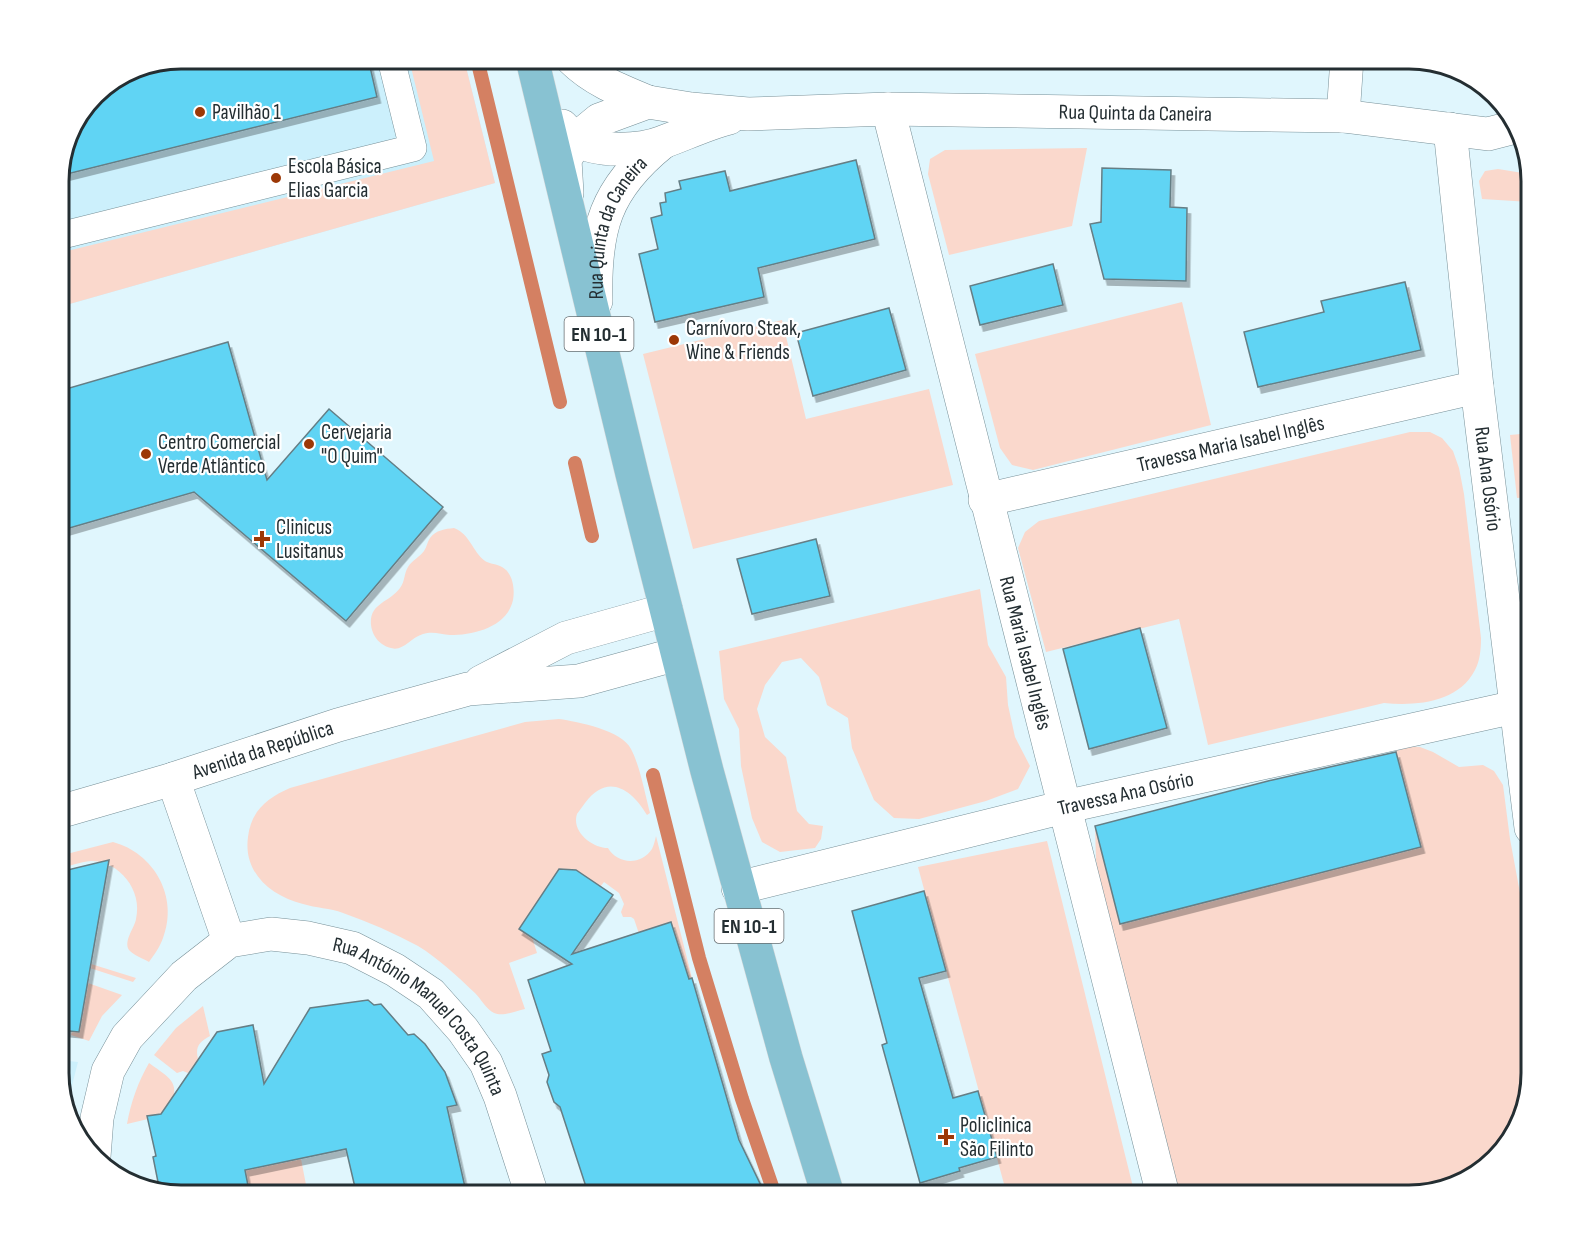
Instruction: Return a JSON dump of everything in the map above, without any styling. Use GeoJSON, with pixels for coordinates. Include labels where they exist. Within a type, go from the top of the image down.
{"type":"FeatureCollection","features":[{"type":"Feature","properties":{"kind":"main road","name":"EN 10-1"},"geometry":{"type":"LineString","coordinates":[[534,69],[677,654],[738,888],[825,1185]]}},
{"type":"Feature","properties":{"kind":"street","name":"Rua Quinta da Caneira"},"geometry":{"type":"LineString","coordinates":[[535,69],[551,114],[576,139],[600,148],[625,149],[662,143],[711,122],[748,114]]}},
{"type":"Feature","properties":{"kind":"street","name":"Rua Quinta da Caneira"},"geometry":{"type":"LineString","coordinates":[[585,69],[617,89],[648,102],[691,109],[748,114],[888,109],[1343,116],[1450,129],[1503,122]]}},
{"type":"Feature","properties":{"kind":"street"},"geometry":{"type":"LineString","coordinates":[[1343,116],[1346,69]]}},
{"type":"Feature","properties":{"kind":"street","name":"Rua Quinta da Caneira"},"geometry":{"type":"LineString","coordinates":[[567,203],[565,160],[576,139],[599,120],[648,102]]}},
{"type":"Feature","properties":{"kind":"street","name":"Rua Maria Isabel Inglês"},"geometry":{"type":"LineString","coordinates":[[888,109],[1160,1185]]}},
{"type":"Feature","properties":{"kind":"street","name":"Rua Ana Osório"},"geometry":{"type":"LineString","coordinates":[[1450,129],[1477,387],[1521,750]]}},
{"type":"Feature","properties":{"kind":"street","name":"Rua Quinta da Caneira"},"geometry":{"type":"LineString","coordinates":[[597,324],[595,271],[600,232],[608,206],[622,182],[640,160],[662,143]]}},
{"type":"Feature","properties":{"kind":"street","name":"Travessa Maria Isabel Inglês"},"geometry":{"type":"LineString","coordinates":[[986,500],[1477,387]]}},
{"type":"Feature","properties":{"kind":"street","name":"Avenida da República"},"geometry":{"type":"LineString","coordinates":[[468,689],[566,638],[666,610]]}},
{"type":"Feature","properties":{"kind":"street","name":"Avenida da República"},"geometry":{"type":"LineString","coordinates":[[69,809],[174,779],[338,725],[468,689],[579,681],[677,654]]}},
{"type":"Feature","properties":{"kind":"street","name":"Travessa Ana Osório"},"geometry":{"type":"LineString","coordinates":[[738,888],[1064,807],[1515,707]]}},
{"type":"Feature","properties":{"kind":"street"},"geometry":{"type":"LineString","coordinates":[[174,779],[229,941]]}},
{"type":"Feature","properties":{"kind":"street","name":"Rua António Manuel Costa Quinta"},"geometry":{"type":"LineString","coordinates":[[94,1143],[97,1118],[108,1071],[127,1037],[184,976],[229,941],[271,934],[308,938],[352,948],[396,970],[431,994],[463,1030],[486,1063],[500,1096],[528,1185]]}},
{"type":"Feature","properties":{"kind":"lane"},"geometry":{"type":"LineString","coordinates":[[69,234],[413,148],[394,69]]}},
{"type":"Feature","properties":{"kind":"shaded area","name":"Escola Básica Elias Garcia"},"geometry":{"type":"Polygon","coordinates":[[[181,69],[466,69],[495,183],[69,304],[69,173],[75,145],[88,119],[107,97],[138,77],[159,71],[181,69]]]}},
{"type":"Feature","properties":{"kind":"shaded area"},"geometry":{"type":"Polygon","coordinates":[[[411,69],[466,69],[495,183],[69,304],[69,251],[434,161],[411,69]]]}},
{"type":"Feature","properties":{"kind":"shaded area"},"geometry":{"type":"Polygon","coordinates":[[[1087,148],[1072,226],[949,255],[928,174],[930,159],[945,150],[1087,148]]]}},
{"type":"Feature","properties":{"kind":"shaded area"},"geometry":{"type":"Polygon","coordinates":[[[1498,169],[1520,173],[1521,201],[1482,199],[1479,181],[1485,171],[1498,169]]]}},
{"type":"Feature","properties":{"kind":"shaded area"},"geometry":{"type":"Polygon","coordinates":[[[1182,302],[1211,425],[1033,470],[1012,465],[1000,448],[975,354],[1182,302]]]}},
{"type":"Feature","properties":{"kind":"shaded area"},"geometry":{"type":"Polygon","coordinates":[[[782,320],[806,419],[929,389],[953,485],[693,549],[643,354],[782,320]]]}},
{"type":"Feature","properties":{"kind":"shaded area"},"geometry":{"type":"Polygon","coordinates":[[[1410,432],[1430,432],[1442,438],[1453,451],[1464,494],[1481,642],[1477,666],[1468,681],[1458,690],[1447,696],[1422,703],[1384,703],[1208,745],[1179,619],[1046,652],[1018,548],[1025,532],[1039,521],[1410,432]]]}},
{"type":"Feature","properties":{"kind":"shaded area"},"geometry":{"type":"Polygon","coordinates":[[[1521,434],[1521,498],[1517,498],[1510,435],[1521,434]]]}},
{"type":"Feature","properties":{"kind":"shaded area"},"geometry":{"type":"Polygon","coordinates":[[[454,528],[464,534],[485,561],[502,567],[509,573],[514,591],[510,609],[497,623],[479,631],[450,635],[426,633],[395,649],[382,644],[372,631],[373,612],[400,588],[408,567],[424,551],[432,535],[441,530],[454,528]]]}},
{"type":"Feature","properties":{"kind":"shaded area"},"geometry":{"type":"Polygon","coordinates":[[[980,589],[988,645],[1006,677],[1008,705],[1015,737],[1030,766],[1018,789],[986,801],[919,819],[894,818],[874,800],[852,748],[848,718],[827,705],[819,677],[801,658],[782,662],[765,685],[757,709],[765,737],[786,757],[797,811],[809,824],[823,826],[821,839],[815,848],[780,852],[762,842],[752,818],[741,766],[739,729],[724,699],[719,651],[980,589]]]}},
{"type":"Feature","properties":{"kind":"shaded area"},"geometry":{"type":"Polygon","coordinates":[[[559,719],[609,732],[626,742],[631,749],[640,772],[650,813],[647,815],[626,791],[610,786],[593,794],[585,803],[577,814],[577,827],[590,842],[608,848],[617,857],[629,861],[642,858],[647,854],[652,849],[656,836],[692,978],[658,990],[634,919],[623,917],[621,912],[624,904],[619,893],[604,882],[600,887],[577,871],[560,871],[532,937],[537,953],[509,963],[525,1009],[505,1014],[494,1013],[448,968],[418,946],[353,916],[308,905],[280,895],[262,881],[250,862],[248,837],[253,820],[267,801],[290,788],[525,722],[559,719]]]}},
{"type":"Feature","properties":{"kind":"shaded area"},"geometry":{"type":"Polygon","coordinates":[[[1420,747],[1459,767],[1483,765],[1494,771],[1503,785],[1521,899],[1521,1073],[1513,1116],[1498,1141],[1483,1157],[1452,1177],[1424,1184],[1175,1185],[1102,901],[1096,860],[1095,826],[1120,924],[1420,847],[1395,748],[1420,747]]]}},
{"type":"Feature","properties":{"kind":"shaded area"},"geometry":{"type":"Polygon","coordinates":[[[1047,841],[1133,1185],[1004,1185],[918,867],[1047,841]]]}},
{"type":"Feature","properties":{"kind":"shaded area"},"geometry":{"type":"Polygon","coordinates":[[[113,842],[128,848],[151,866],[165,893],[168,907],[162,941],[149,962],[129,950],[127,942],[136,919],[137,908],[136,898],[127,879],[111,866],[101,862],[91,861],[69,866],[69,853],[113,842]]]}},
{"type":"Feature","properties":{"kind":"shaded area"},"geometry":{"type":"Polygon","coordinates":[[[69,957],[136,978],[133,982],[69,961],[69,957]]]}},
{"type":"Feature","properties":{"kind":"shaded area"},"geometry":{"type":"Polygon","coordinates":[[[88,983],[122,995],[102,1016],[89,1041],[71,1035],[88,983]]]}},
{"type":"Feature","properties":{"kind":"shaded area"},"geometry":{"type":"Polygon","coordinates":[[[203,1006],[210,1036],[199,1045],[198,1059],[188,1073],[183,1071],[177,1073],[154,1055],[176,1028],[203,1006]]]}},
{"type":"Feature","properties":{"kind":"shaded area"},"geometry":{"type":"Polygon","coordinates":[[[69,1061],[78,1062],[70,1091],[69,1061]]]}},
{"type":"Feature","properties":{"kind":"shaded area"},"geometry":{"type":"Polygon","coordinates":[[[149,1063],[172,1083],[174,1094],[169,1112],[148,1116],[148,1119],[127,1124],[135,1092],[149,1063]]]}},
{"type":"Feature","properties":{"kind":"shaded area"},"geometry":{"type":"Polygon","coordinates":[[[301,1159],[306,1185],[196,1185],[187,1182],[301,1159]]]}},
{"type":"Feature","properties":{"kind":"building","name":"Pavilhão 1"},"geometry":{"type":"Polygon","coordinates":[[[371,69],[377,97],[69,174],[75,145],[81,131],[97,107],[125,84],[138,77],[159,71],[371,69]]]}},
{"type":"Feature","properties":{"kind":"building"},"geometry":{"type":"Polygon","coordinates":[[[856,160],[875,239],[758,268],[764,297],[655,322],[639,254],[658,249],[651,218],[662,215],[660,203],[666,202],[665,193],[681,189],[679,181],[725,171],[730,191],[856,160]]]}},
{"type":"Feature","properties":{"kind":"building"},"geometry":{"type":"Polygon","coordinates":[[[1102,168],[1171,170],[1170,207],[1187,208],[1186,281],[1104,279],[1090,224],[1101,222],[1102,168]]]}},
{"type":"Feature","properties":{"kind":"building"},"geometry":{"type":"Polygon","coordinates":[[[1053,264],[1063,305],[980,325],[970,286],[1053,264]]]}},
{"type":"Feature","properties":{"kind":"building"},"geometry":{"type":"Polygon","coordinates":[[[1405,282],[1421,350],[1258,387],[1244,332],[1324,312],[1321,301],[1405,282]]]}},
{"type":"Feature","properties":{"kind":"building"},"geometry":{"type":"Polygon","coordinates":[[[889,308],[906,370],[813,396],[796,333],[889,308]]]}},
{"type":"Feature","properties":{"kind":"building"},"geometry":{"type":"Polygon","coordinates":[[[228,342],[267,480],[329,409],[443,507],[346,621],[194,492],[69,528],[69,388],[228,342]]]}},
{"type":"Feature","properties":{"kind":"building"},"geometry":{"type":"Polygon","coordinates":[[[816,539],[830,596],[752,614],[737,559],[816,539]]]}},
{"type":"Feature","properties":{"kind":"building"},"geometry":{"type":"Polygon","coordinates":[[[1140,628],[1167,728],[1089,749],[1063,649],[1140,628]]]}},
{"type":"Feature","properties":{"kind":"building"},"geometry":{"type":"Polygon","coordinates":[[[1396,752],[1421,847],[1120,924],[1095,826],[1268,781],[1396,752]]]}},
{"type":"Feature","properties":{"kind":"building"},"geometry":{"type":"Polygon","coordinates":[[[109,860],[79,1032],[69,1031],[69,870],[109,860]]]}},
{"type":"Feature","properties":{"kind":"building"},"geometry":{"type":"Polygon","coordinates":[[[559,869],[576,870],[613,895],[572,954],[671,922],[689,979],[692,978],[739,1140],[761,1185],[585,1185],[560,1107],[554,1102],[547,1082],[549,1075],[542,1054],[551,1051],[528,980],[572,964],[519,929],[559,869]]]}},
{"type":"Feature","properties":{"kind":"building"},"geometry":{"type":"Polygon","coordinates":[[[924,891],[946,971],[919,978],[953,1098],[978,1091],[997,1157],[920,1183],[882,1045],[887,1043],[852,911],[924,891]]]}},
{"type":"Feature","properties":{"kind":"building"},"geometry":{"type":"Polygon","coordinates":[[[368,1000],[374,1005],[381,1004],[408,1035],[414,1034],[425,1044],[445,1072],[457,1105],[447,1107],[465,1185],[354,1185],[346,1149],[245,1170],[248,1185],[181,1185],[158,1182],[153,1157],[156,1156],[147,1116],[161,1114],[217,1032],[253,1025],[264,1084],[310,1008],[368,1000]]]}},
{"type":"Feature","properties":{"kind":"waterway"},"geometry":{"type":"LineString","coordinates":[[479,69],[560,402]]}},
{"type":"Feature","properties":{"kind":"waterway"},"geometry":{"type":"LineString","coordinates":[[575,463],[592,536]]}},
{"type":"Feature","properties":{"kind":"waterway"},"geometry":{"type":"LineString","coordinates":[[653,775],[699,958],[742,1099],[772,1185]]}},
{"type":"Feature","properties":{"kind":"place","name":"Pavilhão 1"},"geometry":{"type":"Point","coordinates":[200,112]}},
{"type":"Feature","properties":{"kind":"place","name":"Escola Básica Elias Garcia"},"geometry":{"type":"Point","coordinates":[276,178]}},
{"type":"Feature","properties":{"kind":"place","name":"Carnívoro Steak, Wine & Friends"},"geometry":{"type":"Point","coordinates":[674,340]}},
{"type":"Feature","properties":{"kind":"place","name":"Cervejaria \"O Quim\""},"geometry":{"type":"Point","coordinates":[309,444]}},
{"type":"Feature","properties":{"kind":"place","name":"Centro Comercial Verde Atlântico"},"geometry":{"type":"Point","coordinates":[146,454]}},
{"type":"Feature","properties":{"kind":"place","name":"Clinicus Lusitanus"},"geometry":{"type":"Point","coordinates":[262,539]}},
{"type":"Feature","properties":{"kind":"place","name":"Policlinica São Filinto"},"geometry":{"type":"Point","coordinates":[946,1137]}}]}
